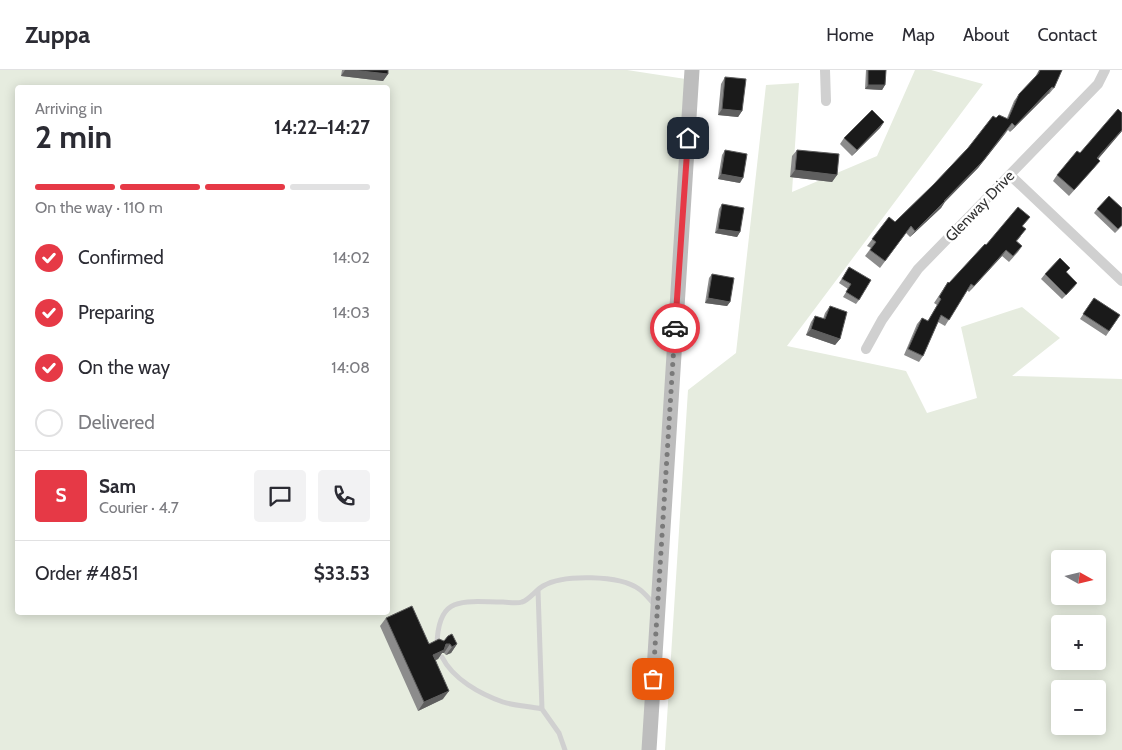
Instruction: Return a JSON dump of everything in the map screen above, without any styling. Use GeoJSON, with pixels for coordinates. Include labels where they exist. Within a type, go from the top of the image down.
{"type":"FeatureCollection","features":[{"type":"Feature","properties":{"kind":"street"},"geometry":{"type":"LineString","coordinates":[[649,750],[692,70]]}},
{"type":"Feature","properties":{"kind":"street"},"geometry":{"type":"LineString","coordinates":[[825,70],[826,101]]}},
{"type":"Feature","properties":{"kind":"street","name":"Glenway Drive"},"geometry":{"type":"LineString","coordinates":[[866,349],[882,320],[918,269],[1098,84],[1105,70]]}},
{"type":"Feature","properties":{"kind":"street"},"geometry":{"type":"LineString","coordinates":[[1010,175],[1122,281]]}},
{"type":"Feature","properties":{"kind":"lane"},"geometry":{"type":"LineString","coordinates":[[437,646],[438,629],[448,608],[459,602],[522,603],[544,585],[562,579],[600,578],[623,581],[639,589],[657,608]]}},
{"type":"Feature","properties":{"kind":"lane"},"geometry":{"type":"LineString","coordinates":[[538,590],[542,709],[559,733],[565,750]]}},
{"type":"Feature","properties":{"kind":"lane"},"geometry":{"type":"LineString","coordinates":[[442,657],[446,666],[461,680],[476,689],[504,702],[542,709]]}},
{"type":"Feature","properties":{"kind":"shaded area"},"geometry":{"type":"Polygon","coordinates":[[[0,70],[627,70],[692,80],[649,750],[0,750],[0,70]]]}},
{"type":"Feature","properties":{"kind":"shaded area"},"geometry":{"type":"Polygon","coordinates":[[[915,70],[931,70],[983,84],[787,346],[906,371],[927,413],[977,398],[961,327],[1022,307],[1060,338],[1012,376],[1122,379],[1122,750],[665,750],[688,390],[736,353],[766,85],[799,83],[792,192],[877,156],[915,70]]]}},
{"type":"Feature","properties":{"kind":"building"},"geometry":{"type":"Polygon","coordinates":[[[352,70],[388,70],[388,74],[352,70]]]}},
{"type":"Feature","properties":{"kind":"building"},"geometry":{"type":"Polygon","coordinates":[[[868,70],[886,70],[885,85],[868,85],[868,70]]]}},
{"type":"Feature","properties":{"kind":"building"},"geometry":{"type":"Polygon","coordinates":[[[1040,70],[1062,70],[1054,88],[1052,87],[1015,126],[1012,123],[983,161],[915,231],[911,226],[885,261],[870,250],[876,242],[872,239],[889,217],[895,222],[968,148],[993,116],[996,118],[999,115],[1008,119],[1019,94],[1040,70]]]}},
{"type":"Feature","properties":{"kind":"building"},"geometry":{"type":"Polygon","coordinates":[[[725,77],[746,79],[742,111],[722,109],[725,77]]]}},
{"type":"Feature","properties":{"kind":"building"},"geometry":{"type":"Polygon","coordinates":[[[1118,109],[1122,113],[1122,130],[1097,158],[1100,161],[1074,190],[1057,175],[1077,151],[1080,153],[1118,109]]]}},
{"type":"Feature","properties":{"kind":"building"},"geometry":{"type":"Polygon","coordinates":[[[872,110],[884,122],[857,150],[844,138],[872,110]]]}},
{"type":"Feature","properties":{"kind":"building"},"geometry":{"type":"Polygon","coordinates":[[[725,150],[747,154],[743,178],[721,174],[725,150]]]}},
{"type":"Feature","properties":{"kind":"building"},"geometry":{"type":"Polygon","coordinates":[[[797,150],[839,154],[837,175],[795,170],[797,150]]]}},
{"type":"Feature","properties":{"kind":"building"},"geometry":{"type":"Polygon","coordinates":[[[1109,196],[1122,208],[1122,225],[1118,229],[1097,209],[1109,196]]]}},
{"type":"Feature","properties":{"kind":"building"},"geometry":{"type":"Polygon","coordinates":[[[722,204],[744,208],[740,232],[718,229],[722,204]]]}},
{"type":"Feature","properties":{"kind":"building"},"geometry":{"type":"Polygon","coordinates":[[[1018,207],[1030,217],[1022,226],[1026,229],[1016,241],[1022,246],[1013,256],[1006,250],[974,286],[971,284],[949,320],[941,315],[923,356],[908,349],[922,318],[928,321],[941,299],[939,297],[948,282],[986,245],[1018,207]]]}},
{"type":"Feature","properties":{"kind":"building"},"geometry":{"type":"Polygon","coordinates":[[[1060,258],[1070,268],[1066,272],[1077,283],[1066,295],[1045,274],[1060,258]]]}},
{"type":"Feature","properties":{"kind":"building"},"geometry":{"type":"Polygon","coordinates":[[[849,267],[871,280],[859,300],[846,292],[851,284],[842,279],[849,267]]]}},
{"type":"Feature","properties":{"kind":"building"},"geometry":{"type":"Polygon","coordinates":[[[712,274],[734,278],[730,302],[708,298],[712,274]]]}},
{"type":"Feature","properties":{"kind":"building"},"geometry":{"type":"Polygon","coordinates":[[[1094,298],[1120,315],[1109,331],[1083,314],[1094,298]]]}},
{"type":"Feature","properties":{"kind":"building"},"geometry":{"type":"Polygon","coordinates":[[[830,306],[847,312],[840,339],[811,329],[815,316],[825,319],[830,306]]]}},
{"type":"Feature","properties":{"kind":"building"},"geometry":{"type":"Polygon","coordinates":[[[412,606],[429,644],[439,639],[444,641],[452,634],[457,644],[452,647],[450,644],[446,644],[444,650],[433,655],[449,691],[424,702],[386,618],[412,606]]]}},
{"type":"Feature","properties":{"kind":"way so far"},"geometry":{"type":"LineString","coordinates":[[653,679],[675,328]]}},
{"type":"Feature","properties":{"kind":"route"},"geometry":{"type":"LineString","coordinates":[[675,328],[688,138]]}}]}
